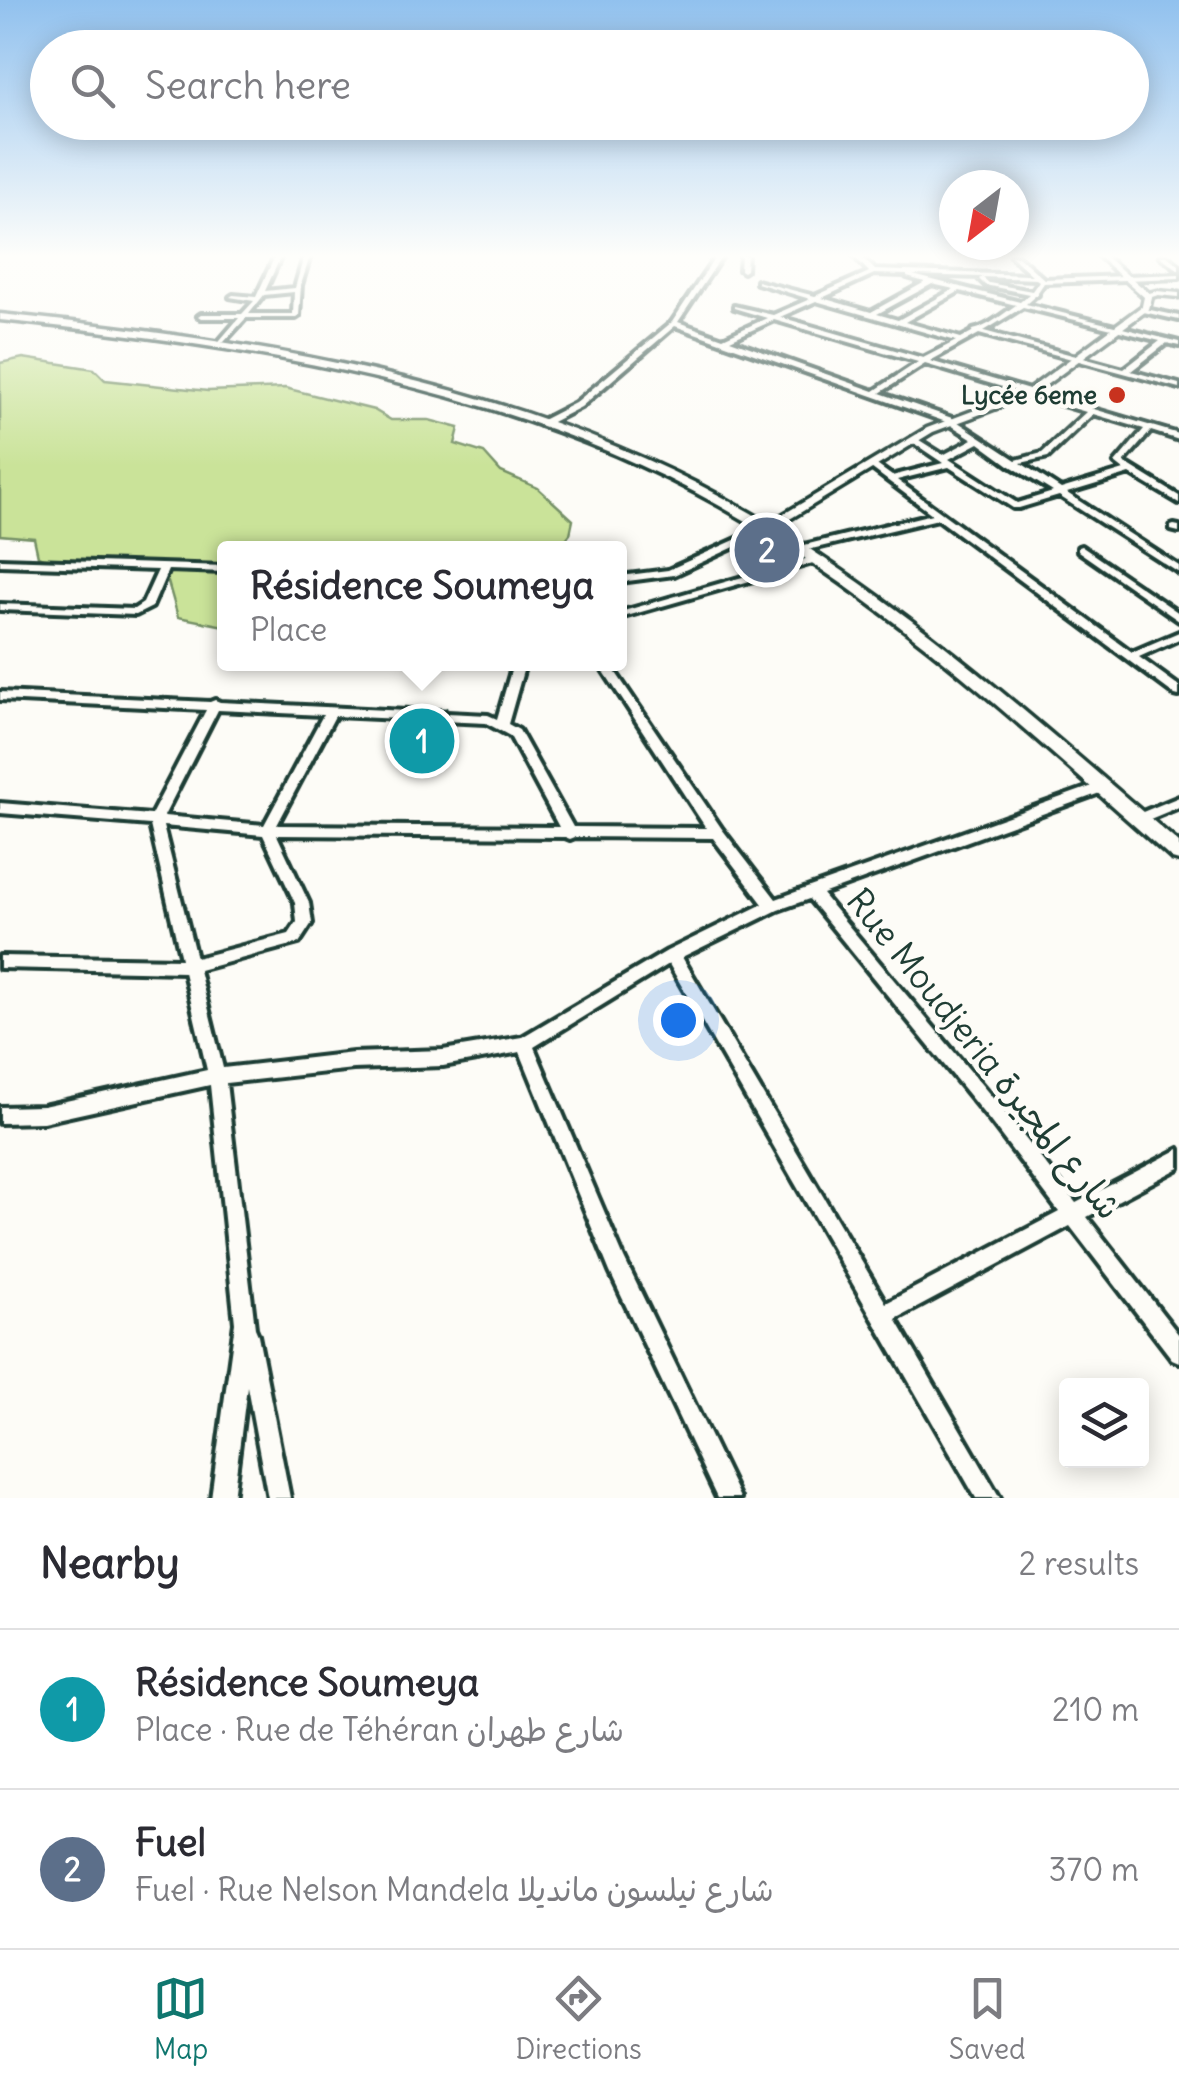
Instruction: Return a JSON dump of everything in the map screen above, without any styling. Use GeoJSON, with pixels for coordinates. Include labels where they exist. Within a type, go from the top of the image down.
{"type":"FeatureCollection","features":[{"type":"Feature","properties":{"kind":"main road"},"geometry":{"type":"LineString","coordinates":[[73,326],[222,342],[379,373],[543,423],[635,462],[800,549],[918,632],[1179,854]]}},
{"type":"Feature","properties":{"kind":"street"},"geometry":{"type":"LineString","coordinates":[[222,342],[237,326]]}},
{"type":"Feature","properties":{"kind":"street"},"geometry":{"type":"LineString","coordinates":[[543,423],[578,404],[671,326]]}},
{"type":"Feature","properties":{"kind":"street"},"geometry":{"type":"LineString","coordinates":[[683,326],[949,420],[1179,570]]}},
{"type":"Feature","properties":{"kind":"street"},"geometry":{"type":"LineString","coordinates":[[726,340],[758,326]]}},
{"type":"Feature","properties":{"kind":"street"},"geometry":{"type":"LineString","coordinates":[[803,326],[1179,437]]}},
{"type":"Feature","properties":{"kind":"street"},"geometry":{"type":"LineString","coordinates":[[913,326],[960,340]]}},
{"type":"Feature","properties":{"kind":"street"},"geometry":{"type":"LineString","coordinates":[[878,392],[983,326]]}},
{"type":"Feature","properties":{"kind":"street"},"geometry":{"type":"LineString","coordinates":[[1104,326],[1179,344]]}},
{"type":"Feature","properties":{"kind":"street"},"geometry":{"type":"LineString","coordinates":[[627,578],[670,574],[766,529],[949,420],[1031,392],[1121,326]]}},
{"type":"Feature","properties":{"kind":"street"},"geometry":{"type":"LineString","coordinates":[[974,331],[1179,386]]}},
{"type":"Feature","properties":{"kind":"street"},"geometry":{"type":"LineString","coordinates":[[1126,372],[1165,341]]}},
{"type":"Feature","properties":{"kind":"street"},"geometry":{"type":"LineString","coordinates":[[1012,462],[1045,455],[1093,410]]}},
{"type":"Feature","properties":{"kind":"street"},"geometry":{"type":"LineString","coordinates":[[1149,428],[1118,462],[1179,500]]}},
{"type":"Feature","properties":{"kind":"street"},"geometry":{"type":"LineString","coordinates":[[913,440],[1016,506],[1128,471]]}},
{"type":"Feature","properties":{"kind":"street"},"geometry":{"type":"LineString","coordinates":[[890,479],[946,461],[978,440]]}},
{"type":"Feature","properties":{"kind":"street"},"geometry":{"type":"LineString","coordinates":[[871,465],[1179,692]]}},
{"type":"Feature","properties":{"kind":"street"},"geometry":{"type":"LineString","coordinates":[[800,549],[941,515]]}},
{"type":"Feature","properties":{"kind":"street"},"geometry":{"type":"LineString","coordinates":[[1081,549],[1179,618]]}},
{"type":"Feature","properties":{"kind":"street"},"geometry":{"type":"LineString","coordinates":[[627,612],[816,559]]}},
{"type":"Feature","properties":{"kind":"street"},"geometry":{"type":"LineString","coordinates":[[0,562],[217,569]]}},
{"type":"Feature","properties":{"kind":"street"},"geometry":{"type":"LineString","coordinates":[[0,606],[136,612],[148,605],[164,568]]}},
{"type":"Feature","properties":{"kind":"street"},"geometry":{"type":"LineString","coordinates":[[1131,656],[1179,636]]}},
{"type":"Feature","properties":{"kind":"street"},"geometry":{"type":"LineString","coordinates":[[502,724],[516,671]]}},
{"type":"Feature","properties":{"kind":"street"},"geometry":{"type":"LineString","coordinates":[[610,671],[716,833],[772,906]]}},
{"type":"Feature","properties":{"kind":"street"},"geometry":{"type":"LineString","coordinates":[[0,696],[450,716],[502,724],[514,733],[570,834]]}},
{"type":"Feature","properties":{"kind":"street"},"geometry":{"type":"LineString","coordinates":[[215,704],[155,820],[217,1076],[246,1322],[279,1498]]}},
{"type":"Feature","properties":{"kind":"street"},"geometry":{"type":"LineString","coordinates":[[268,830],[331,712]]}},
{"type":"Feature","properties":{"kind":"street"},"geometry":{"type":"LineString","coordinates":[[0,1115],[43,1114],[217,1076],[354,1061],[442,1058],[525,1044],[672,955],[772,906],[1103,787]]}},
{"type":"Feature","properties":{"kind":"street"},"geometry":{"type":"LineString","coordinates":[[1138,818],[1179,802]]}},
{"type":"Feature","properties":{"kind":"street"},"geometry":{"type":"LineString","coordinates":[[0,808],[268,830],[716,833]]}},
{"type":"Feature","properties":{"kind":"street"},"geometry":{"type":"LineString","coordinates":[[0,962],[188,966],[294,939],[302,930],[302,903],[268,830]]}},
{"type":"Feature","properties":{"kind":"street","name":"Rue Moudjeria شارع المجيرة"},"geometry":{"type":"LineString","coordinates":[[812,892],[1179,1352]]}},
{"type":"Feature","properties":{"kind":"street"},"geometry":{"type":"LineString","coordinates":[[672,955],[989,1498]]}},
{"type":"Feature","properties":{"kind":"street"},"geometry":{"type":"LineString","coordinates":[[525,1044],[617,1265],[729,1498]]}},
{"type":"Feature","properties":{"kind":"street"},"geometry":{"type":"LineString","coordinates":[[884,1315],[1179,1158]]}},
{"type":"Feature","properties":{"kind":"street"},"geometry":{"type":"LineString","coordinates":[[222,1498],[246,1322]]}},
{"type":"Feature","properties":{"kind":"green space"},"geometry":{"type":"Polygon","coordinates":[[[23,358],[94,369],[105,380],[208,391],[285,388],[374,410],[391,420],[429,420],[459,428],[455,444],[484,453],[501,472],[538,488],[573,520],[570,534],[564,541],[217,541],[217,625],[178,617],[168,582],[145,568],[49,561],[38,556],[34,538],[0,535],[0,363],[23,358]]]}},
{"type":"Feature","properties":{"kind":"building"},"geometry":{"type":"Polygon","coordinates":[[[405,707],[446,709],[435,747],[393,745],[405,707]]]}},
{"type":"Feature","properties":{"kind":"place","name":"Lycée 6eme"},"geometry":{"type":"Point","coordinates":[1117,395]}},
{"type":"Feature","properties":{"kind":"place","name":"Fuel"},"geometry":{"type":"Point","coordinates":[767,550]}},
{"type":"Feature","properties":{"kind":"place","name":"Résidence Soumeya"},"geometry":{"type":"Point","coordinates":[422,741]}}]}
